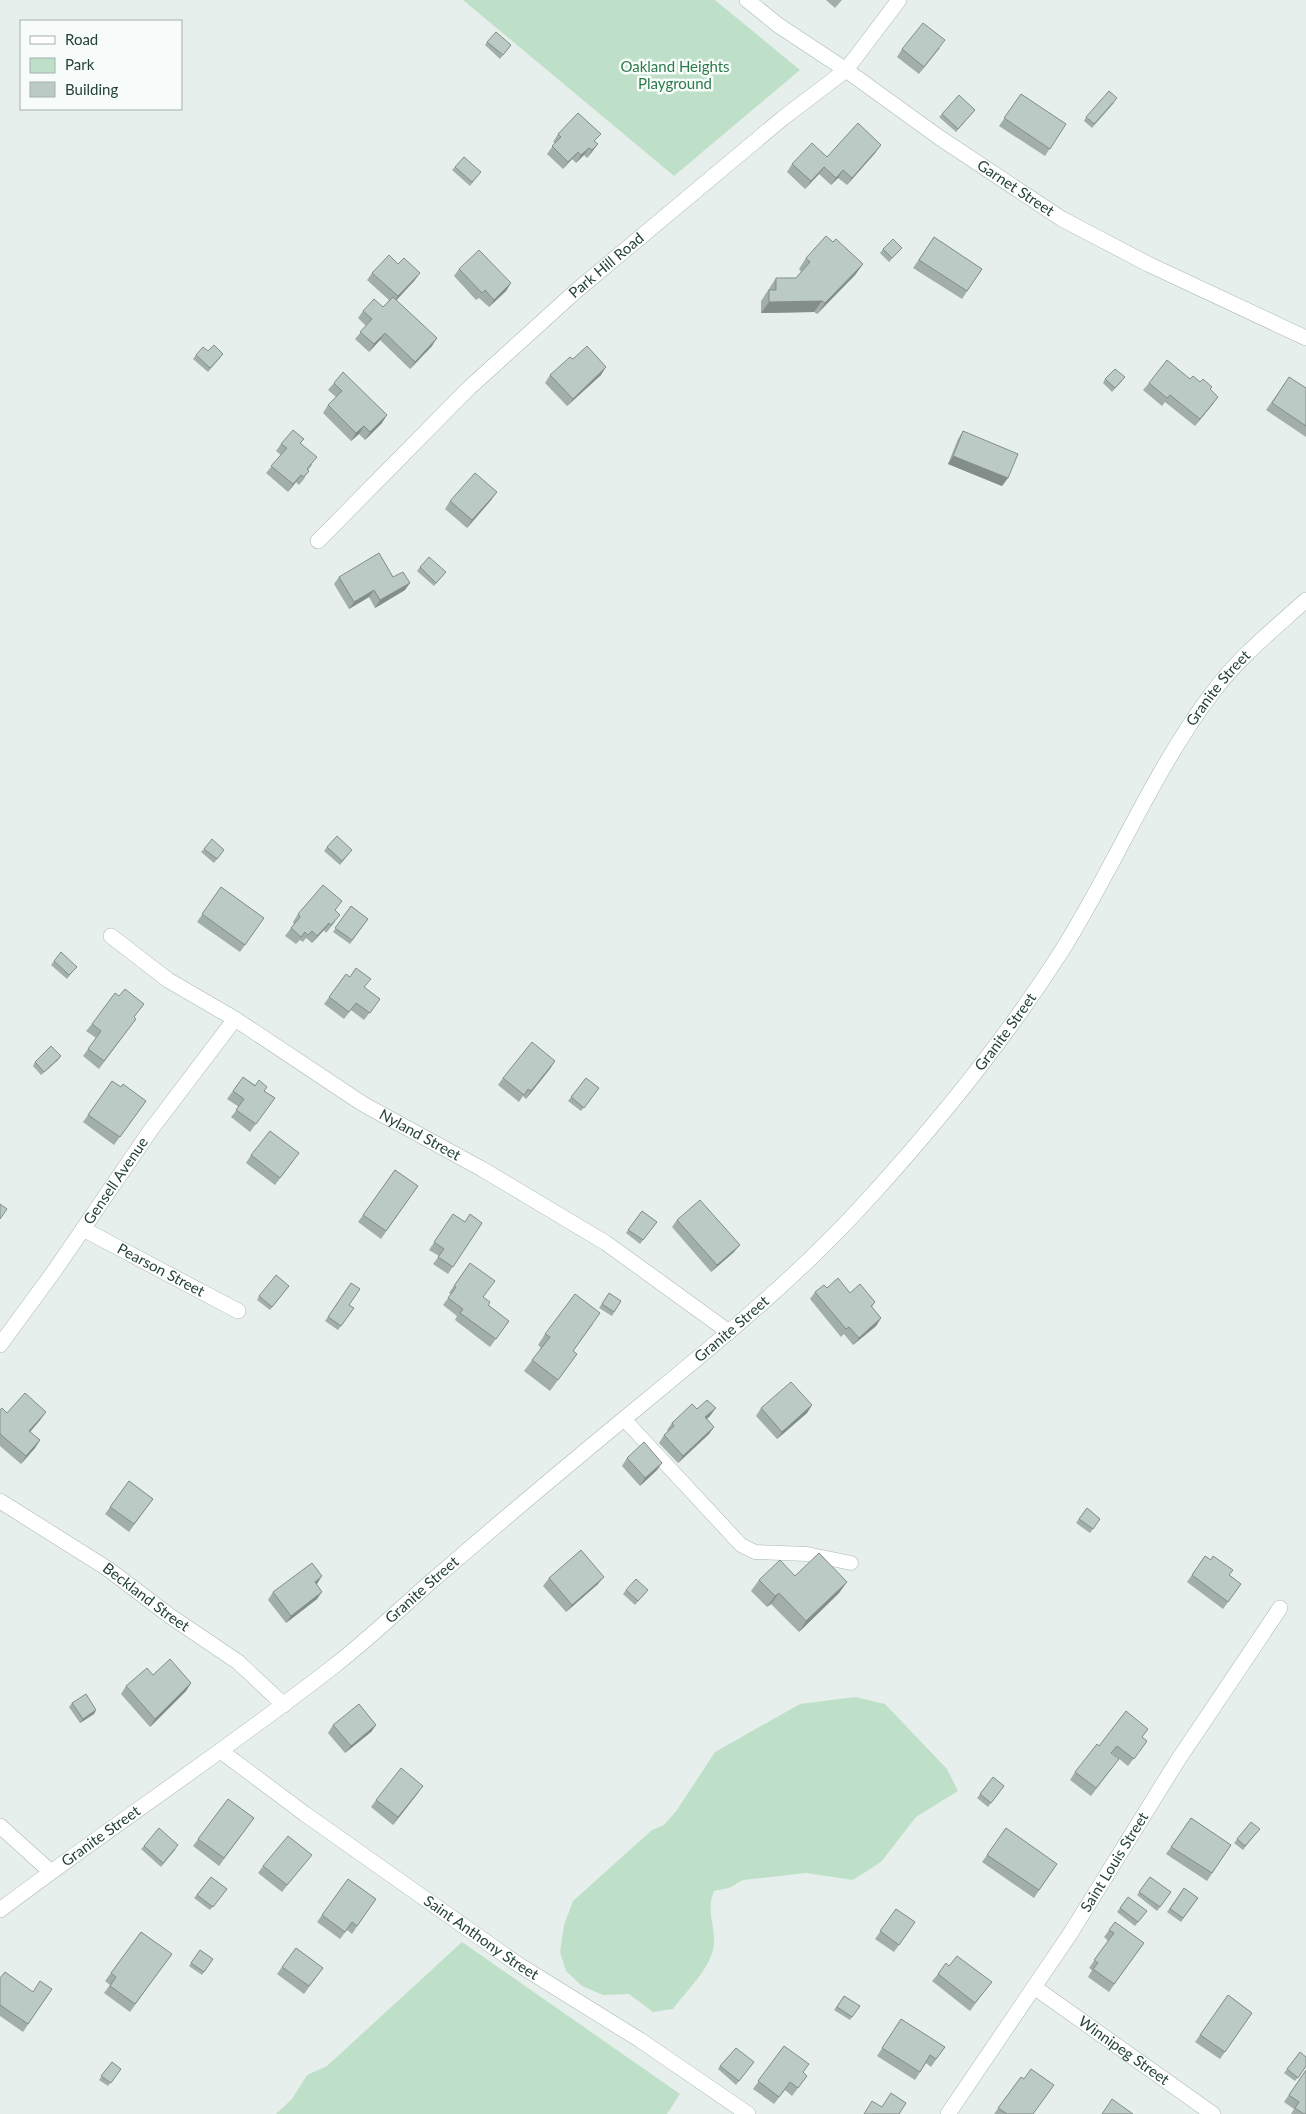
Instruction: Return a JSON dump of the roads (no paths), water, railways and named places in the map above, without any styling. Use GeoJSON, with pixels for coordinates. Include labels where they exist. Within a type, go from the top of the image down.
{"type":"FeatureCollection","features":[{"type":"Feature","properties":{"kind":"street","name":"Garnet Street"},"geometry":{"type":"LineString","coordinates":[[747,0],[778,26],[846,70],[940,138],[1062,218],[1148,264],[1306,338]]}},
{"type":"Feature","properties":{"kind":"street","name":"Park Hill Road"},"geometry":{"type":"LineString","coordinates":[[318,541],[469,388],[576,291],[782,118],[846,70],[899,0]]}},
{"type":"Feature","properties":{"kind":"street","name":"Granite Street"},"geometry":{"type":"LineString","coordinates":[[0,1910],[222,1752],[340,1661],[498,1524],[729,1332],[826,1244],[873,1194],[976,1071],[1027,1004],[1104,881],[1134,820],[1178,744],[1213,691],[1254,646],[1306,600]]}},
{"type":"Feature","properties":{"kind":"street","name":"Nyland Street"},"geometry":{"type":"LineString","coordinates":[[111,936],[168,980],[235,1019],[363,1104],[482,1169],[606,1243],[729,1332]]}},
{"type":"Feature","properties":{"kind":"street","name":"Gensell Avenue"},"geometry":{"type":"LineString","coordinates":[[0,1345],[150,1131],[235,1019]]}},
{"type":"Feature","properties":{"kind":"street","name":"Pearson Street"},"geometry":{"type":"LineString","coordinates":[[83,1229],[238,1311]]}},
{"type":"Feature","properties":{"kind":"street","name":"Beckland Street"},"geometry":{"type":"LineString","coordinates":[[0,1500],[108,1570],[170,1616],[238,1662],[284,1705]]}},
{"type":"Feature","properties":{"kind":"street","name":"Saint Louis Street"},"geometry":{"type":"LineString","coordinates":[[948,2114],[1034,1987],[1178,1760],[1280,1608]]}},
{"type":"Feature","properties":{"kind":"street","name":"Saint Anthony Street"},"geometry":{"type":"LineString","coordinates":[[222,1752],[305,1814],[516,1963],[640,2040],[748,2114]]}},
{"type":"Feature","properties":{"kind":"street"},"geometry":{"type":"LineString","coordinates":[[0,1826],[51,1872]]}},
{"type":"Feature","properties":{"kind":"street","name":"Winnipeg Street"},"geometry":{"type":"LineString","coordinates":[[1034,1987],[1214,2114]]}},
{"type":"Feature","properties":{"kind":"lane"},"geometry":{"type":"LineString","coordinates":[[624,1419],[741,1545],[755,1552],[807,1554],[851,1563]]}},
{"type":"Feature","properties":{"kind":"park label","name":"Oakland Heights Playground"},"geometry":{"type":"Point","coordinates":[675,76]}}]}
